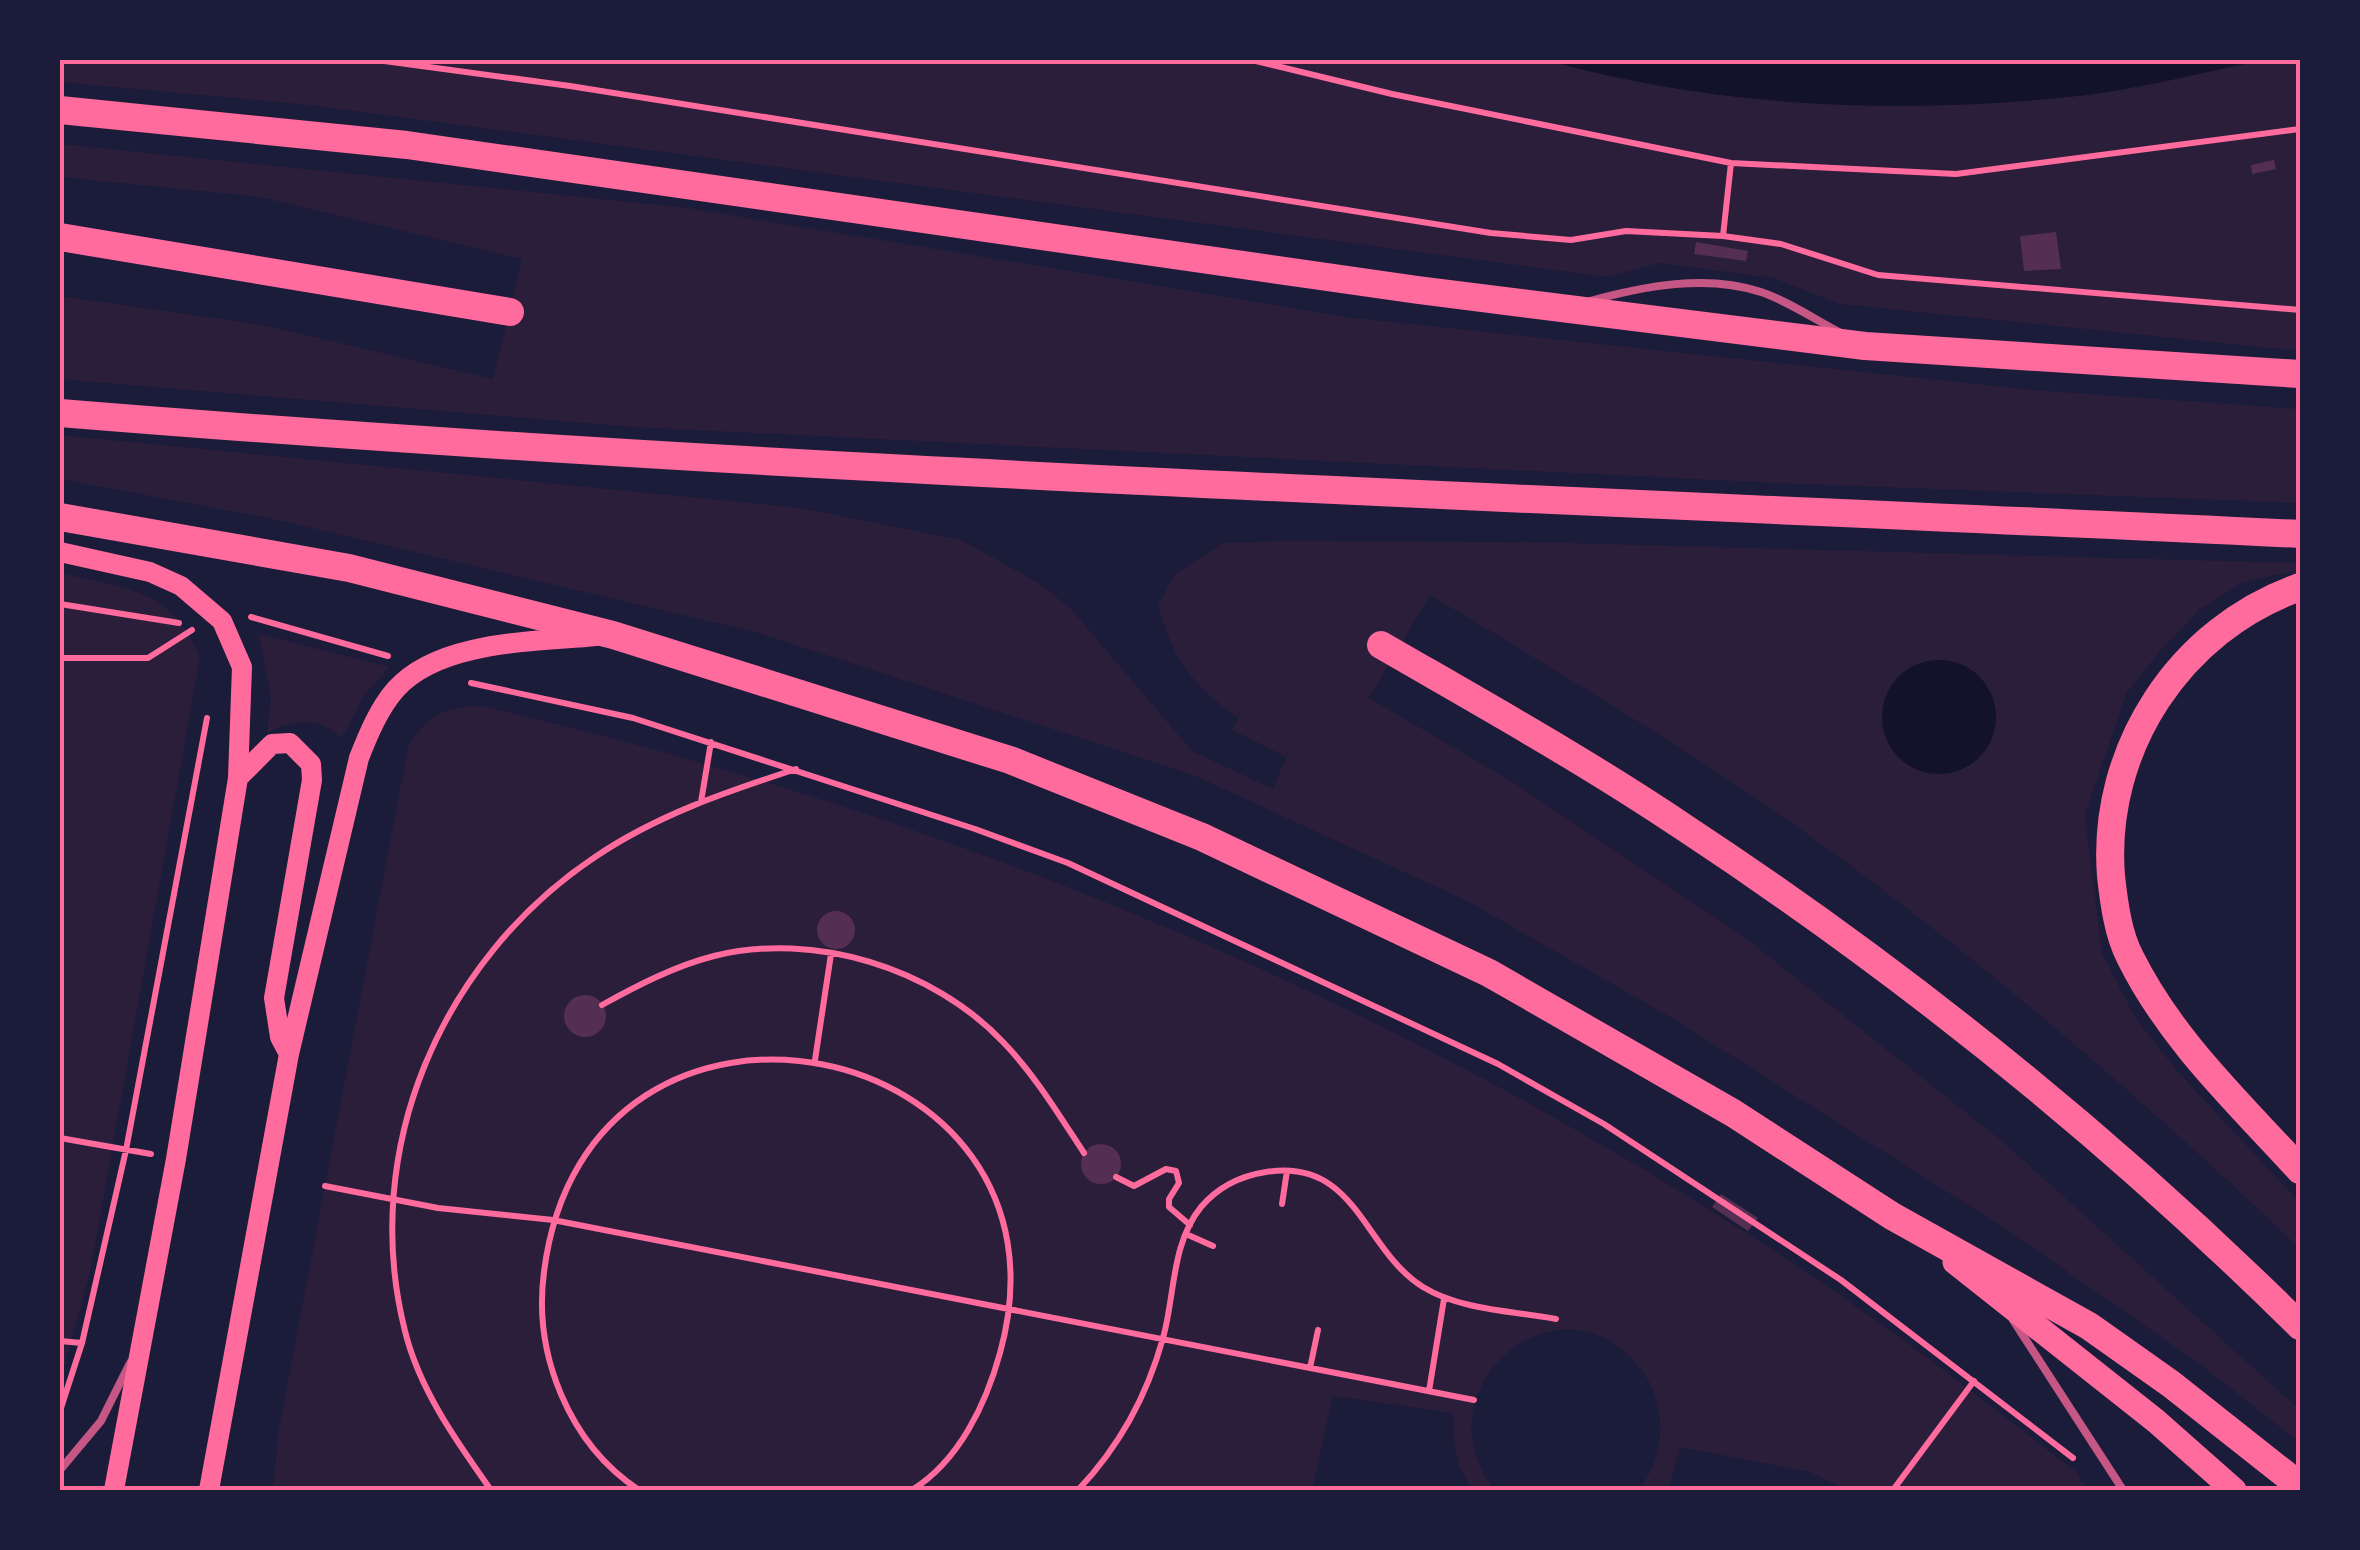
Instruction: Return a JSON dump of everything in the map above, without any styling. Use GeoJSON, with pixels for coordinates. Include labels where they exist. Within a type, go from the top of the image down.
{"type":"FeatureCollection","features":[{"type":"Feature","properties":{"kind":"highway"},"geometry":{"type":"LineString","coordinates":[[60,110],[407,145],[1865,346],[2300,374]]}},
{"type":"Feature","properties":{"kind":"highway"},"geometry":{"type":"LineString","coordinates":[[60,237],[510,312]]}},
{"type":"Feature","properties":{"kind":"highway"},"geometry":{"type":"LineString","coordinates":[[60,413],[272,430],[932,468],[2300,534]]}},
{"type":"Feature","properties":{"kind":"highway"},"geometry":{"type":"LineString","coordinates":[[60,517],[349,568],[613,635],[1010,760],[1202,837],[1488,973],[1732,1113],[1892,1216],[2089,1326],[2171,1384],[2300,1486]]}},
{"type":"Feature","properties":{"kind":"highway"},"geometry":{"type":"LineString","coordinates":[[2300,587],[2256,606],[2230,623],[2178,669],[2147,713],[2130,750],[2116,794],[2109,850],[2114,901],[2128,954],[2173,1030],[2300,1170]]}},
{"type":"Feature","properties":{"kind":"highway"},"geometry":{"type":"LineString","coordinates":[[1381,645],[1622,788],[1820,920],[1962,1028],[2108,1148],[2300,1326]]}},
{"type":"Feature","properties":{"kind":"main road"},"geometry":{"type":"LineString","coordinates":[[60,552],[150,572],[181,586],[222,621],[242,668],[238,778],[176,1159],[114,1490]]}},
{"type":"Feature","properties":{"kind":"main road"},"geometry":{"type":"LineString","coordinates":[[209,1490],[289,1054],[359,758],[396,689],[421,670],[471,650],[613,635]]}},
{"type":"Feature","properties":{"kind":"main road"},"geometry":{"type":"LineString","coordinates":[[238,778],[272,744],[290,743],[311,764],[312,780],[274,998],[280,1037],[289,1054]]}},
{"type":"Feature","properties":{"kind":"main road"},"geometry":{"type":"LineString","coordinates":[[1892,1216],[1994,1291],[2156,1420],[2234,1490]]}},
{"type":"Feature","properties":{"kind":"lane"},"geometry":{"type":"LineString","coordinates":[[1568,307],[1650,285],[1747,289],[1772,296],[1865,346]]}},
{"type":"Feature","properties":{"kind":"lane"},"geometry":{"type":"LineString","coordinates":[[1994,1291],[2123,1490]]}},
{"type":"Feature","properties":{"kind":"lane"},"geometry":{"type":"LineString","coordinates":[[60,1470],[101,1421],[143,1336]]}},
{"type":"Feature","properties":{"kind":"path"},"geometry":{"type":"LineString","coordinates":[[377,60],[589,89],[1490,233],[1570,240],[1626,231],[1722,236],[1782,244],[1878,276],[2300,310]]}},
{"type":"Feature","properties":{"kind":"path"},"geometry":{"type":"LineString","coordinates":[[1252,60],[1392,94],[1730,163],[1956,174],[2300,128]]}},
{"type":"Feature","properties":{"kind":"path"},"geometry":{"type":"LineString","coordinates":[[1722,236],[1730,163]]}},
{"type":"Feature","properties":{"kind":"path"},"geometry":{"type":"LineString","coordinates":[[60,604],[143,620],[202,624],[148,658],[60,658]]}},
{"type":"Feature","properties":{"kind":"path"},"geometry":{"type":"LineString","coordinates":[[247,616],[399,660]]}},
{"type":"Feature","properties":{"kind":"path"},"geometry":{"type":"LineString","coordinates":[[464,682],[633,718],[797,769],[1068,863],[1498,1064],[1706,1188],[1841,1280],[2087,1470]]}},
{"type":"Feature","properties":{"kind":"path"},"geometry":{"type":"LineString","coordinates":[[60,1410],[82,1343],[126,1150],[209,706]]}},
{"type":"Feature","properties":{"kind":"path"},"geometry":{"type":"LineString","coordinates":[[701,802],[711,742]]}},
{"type":"Feature","properties":{"kind":"path"},"geometry":{"type":"LineString","coordinates":[[491,1490],[453,1436],[405,1333],[390,1243],[391,1200],[404,1117],[418,1073],[496,945],[593,858],[701,802],[797,769]]}},
{"type":"Feature","properties":{"kind":"path"},"geometry":{"type":"LineString","coordinates":[[602,1005],[636,986],[717,955],[794,950],[831,954],[898,971],[976,1016],[1038,1083],[1084,1154]]}},
{"type":"Feature","properties":{"kind":"path"},"geometry":{"type":"LineString","coordinates":[[815,1060],[831,954]]}},
{"type":"Feature","properties":{"kind":"path"},"geometry":{"type":"LineString","coordinates":[[634,1489],[585,1436],[553,1380],[542,1285],[554,1220],[576,1174],[603,1136],[652,1093],[706,1066],[737,1059],[815,1060],[874,1077],[931,1113],[954,1136],[978,1168],[994,1201],[1008,1252],[1012,1308],[980,1409],[945,1462],[912,1490]]}},
{"type":"Feature","properties":{"kind":"path"},"geometry":{"type":"LineString","coordinates":[[60,1138],[176,1159]]}},
{"type":"Feature","properties":{"kind":"path"},"geometry":{"type":"LineString","coordinates":[[1116,1177],[1134,1186],[1166,1169],[1176,1171],[1179,1183],[1169,1199],[1169,1207],[1190,1226]]}},
{"type":"Feature","properties":{"kind":"path"},"geometry":{"type":"LineString","coordinates":[[1282,1204],[1287,1171]]}},
{"type":"Feature","properties":{"kind":"path"},"geometry":{"type":"LineString","coordinates":[[1078,1490],[1108,1456],[1138,1408],[1164,1338],[1186,1234],[1201,1208],[1230,1183],[1287,1171],[1306,1174],[1347,1196],[1400,1270],[1444,1298],[1556,1318]]}},
{"type":"Feature","properties":{"kind":"path"},"geometry":{"type":"LineString","coordinates":[[324,1186],[391,1200],[554,1220],[1474,1400]]}},
{"type":"Feature","properties":{"kind":"path"},"geometry":{"type":"LineString","coordinates":[[1186,1234],[1213,1246]]}},
{"type":"Feature","properties":{"kind":"path"},"geometry":{"type":"LineString","coordinates":[[1429,1391],[1444,1298]]}},
{"type":"Feature","properties":{"kind":"path"},"geometry":{"type":"LineString","coordinates":[[1310,1368],[1318,1330]]}},
{"type":"Feature","properties":{"kind":"path"},"geometry":{"type":"LineString","coordinates":[[60,1340],[82,1343]]}},
{"type":"Feature","properties":{"kind":"path"},"geometry":{"type":"LineString","coordinates":[[1893,1490],[1974,1381]]}},
{"type":"Feature","properties":{"kind":"shaded area"},"geometry":{"type":"Polygon","coordinates":[[[60,60],[1546,60],[1609,76],[1739,97],[1937,105],[2067,97],[2241,65],[2300,60],[2300,351],[1840,304],[1773,278],[1659,263],[1607,277],[309,105],[60,82],[60,60]]]}},
{"type":"Feature","properties":{"kind":"shaded area"},"geometry":{"type":"Polygon","coordinates":[[[1546,60],[2263,60],[2092,94],[2003,103],[1871,106],[1739,97],[1674,88],[1546,60]]]}},
{"type":"Feature","properties":{"kind":"shaded area"},"geometry":{"type":"Polygon","coordinates":[[[60,144],[689,208],[1345,317],[2033,390],[2300,409],[2300,503],[1777,483],[633,427],[60,379],[60,296],[263,325],[493,379],[522,259],[260,197],[60,177],[60,144]]]}},
{"type":"Feature","properties":{"kind":"shaded area"},"geometry":{"type":"Polygon","coordinates":[[[60,435],[801,508],[961,540],[1039,583],[1072,610],[1192,751],[1273,789],[1286,757],[1232,730],[1238,718],[1186,670],[1158,605],[1175,574],[1223,543],[1531,542],[2300,563],[2300,569],[2242,583],[2200,609],[2160,651],[2126,694],[2085,815],[2102,953],[2135,1017],[2178,1072],[2300,1203],[2300,1249],[2052,1026],[1856,870],[1701,762],[1430,595],[1369,698],[1511,781],[1743,936],[2002,1141],[2300,1410],[2300,1443],[2200,1364],[2003,1227],[1672,1018],[1467,901],[1193,775],[759,633],[278,520],[60,479],[60,435]]]}},
{"type":"Feature","properties":{"kind":"shaded area"},"geometry":{"type":"Polygon","coordinates":[[[60,573],[126,588],[161,605],[189,635],[200,658],[90,1273],[60,1380],[60,573]]]}},
{"type":"Feature","properties":{"kind":"shaded area"},"geometry":{"type":"Polygon","coordinates":[[[259,634],[390,667],[364,695],[342,738],[324,726],[306,722],[267,733],[271,698],[259,634]]]}},
{"type":"Feature","properties":{"kind":"shaded area"},"geometry":{"type":"Polygon","coordinates":[[[1939,660],[1961,664],[1980,676],[1992,695],[1996,717],[1992,739],[1980,758],[1961,770],[1939,774],[1917,770],[1898,758],[1886,739],[1882,717],[1886,695],[1898,676],[1917,664],[1939,660]]]}},
{"type":"Feature","properties":{"kind":"shaded area"},"geometry":{"type":"Polygon","coordinates":[[[481,706],[661,752],[839,805],[1014,867],[1187,936],[1356,1014],[1521,1099],[1682,1193],[1838,1294],[2075,1471],[2088,1490],[1846,1490],[1810,1472],[1680,1447],[1668,1490],[1637,1490],[1654,1464],[1659,1443],[1659,1412],[1653,1390],[1631,1358],[1598,1336],[1564,1330],[1531,1338],[1503,1357],[1482,1384],[1472,1417],[1475,1454],[1495,1490],[1472,1490],[1460,1468],[1453,1413],[1333,1396],[1312,1490],[273,1490],[278,1434],[408,747],[422,727],[438,715],[481,706]]]}},
{"type":"Feature","properties":{"kind":"building"},"geometry":{"type":"Polygon","coordinates":[[[2274,160],[2276,169],[2252,174],[2251,165],[2274,160]]]}},
{"type":"Feature","properties":{"kind":"building"},"geometry":{"type":"Polygon","coordinates":[[[2056,232],[2061,269],[2024,271],[2020,236],[2056,232]]]}},
{"type":"Feature","properties":{"kind":"building"},"geometry":{"type":"Polygon","coordinates":[[[1696,242],[1748,251],[1746,261],[1694,254],[1696,242]]]}},
{"type":"Feature","properties":{"kind":"building"},"geometry":{"type":"Polygon","coordinates":[[[836,911],[849,917],[855,930],[849,943],[836,949],[823,943],[817,930],[823,917],[836,911]]]}},
{"type":"Feature","properties":{"kind":"building"},"geometry":{"type":"Polygon","coordinates":[[[585,995],[600,1001],[606,1016],[600,1031],[585,1037],[570,1031],[564,1016],[570,1001],[585,995]]]}},
{"type":"Feature","properties":{"kind":"building"},"geometry":{"type":"Polygon","coordinates":[[[1101,1144],[1115,1150],[1121,1164],[1115,1178],[1101,1184],[1087,1178],[1081,1164],[1087,1150],[1101,1144]]]}},
{"type":"Feature","properties":{"kind":"building"},"geometry":{"type":"Polygon","coordinates":[[[1721,1194],[1758,1218],[1748,1231],[1712,1207],[1721,1194]]]}}]}
